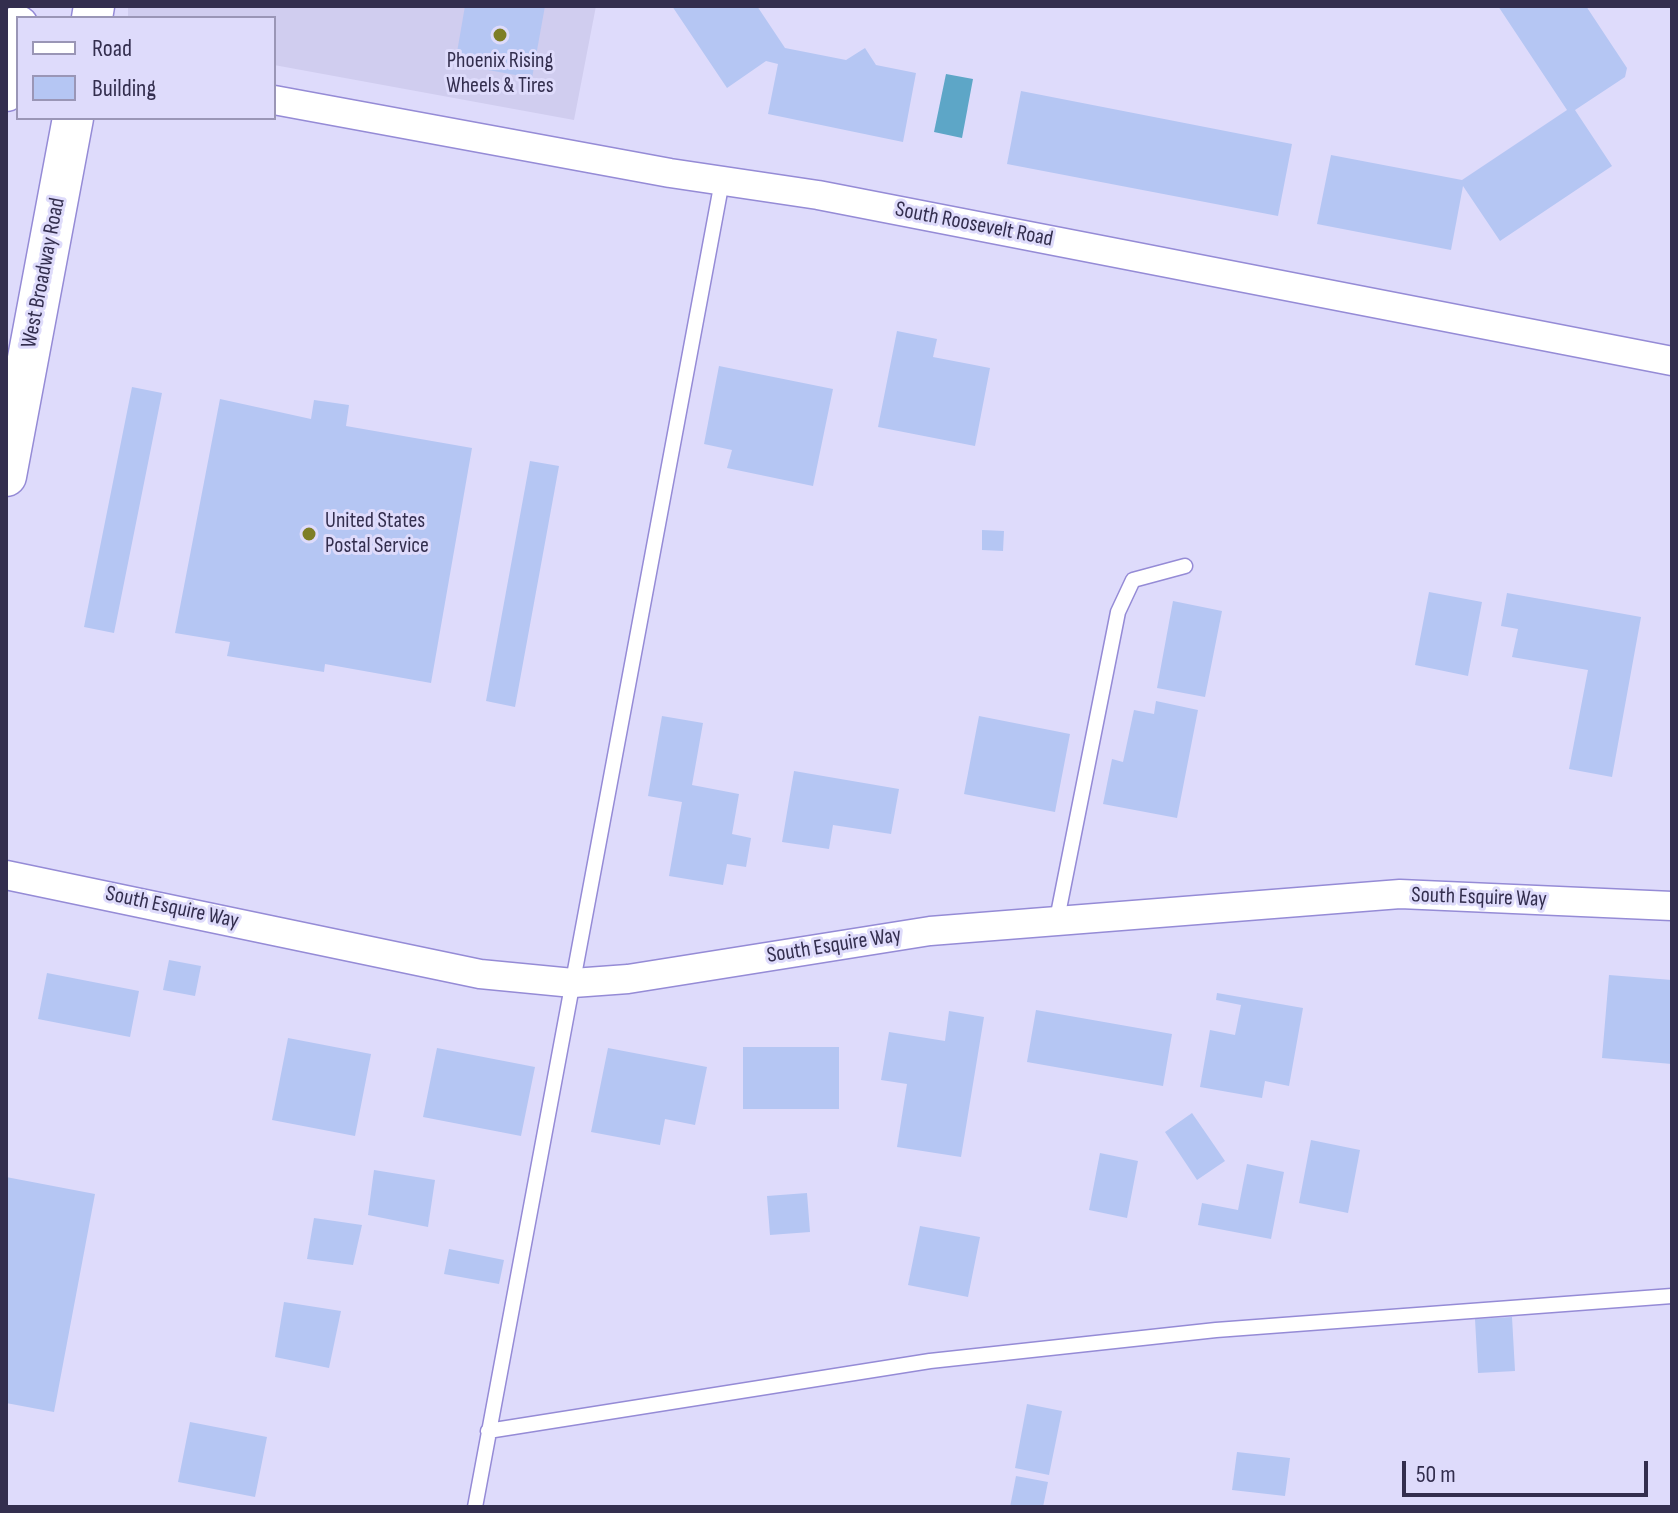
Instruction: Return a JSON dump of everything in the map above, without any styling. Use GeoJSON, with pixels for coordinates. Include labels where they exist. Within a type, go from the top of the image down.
{"type":"FeatureCollection","features":[{"type":"Feature","properties":{"kind":"main road"},"geometry":{"type":"LineString","coordinates":[[6,91],[16,43]]}},
{"type":"Feature","properties":{"kind":"main road","name":"West Broadway Road"},"geometry":{"type":"LineString","coordinates":[[6,476],[73,120]]}},
{"type":"Feature","properties":{"kind":"street","name":"South Roosevelt Road"},"geometry":{"type":"LineString","coordinates":[[276,100],[722,181],[834,198],[1672,361]]}},
{"type":"Feature","properties":{"kind":"street","name":"South Esquire Way"},"geometry":{"type":"LineString","coordinates":[[6,875],[480,974],[573,983],[628,979],[930,931],[1400,894],[1672,906]]}},
{"type":"Feature","properties":{"kind":"lane"},"geometry":{"type":"LineString","coordinates":[[475,1507],[722,181]]}},
{"type":"Feature","properties":{"kind":"lane"},"geometry":{"type":"LineString","coordinates":[[1057,919],[1118,612],[1133,580],[1185,566]]}},
{"type":"Feature","properties":{"kind":"lane"},"geometry":{"type":"LineString","coordinates":[[488,1431],[930,1361],[1216,1330],[1672,1296]]}},
{"type":"Feature","properties":{"kind":"shaded area"},"geometry":{"type":"Polygon","coordinates":[[[128,6],[596,6],[574,120],[276,65],[276,16],[128,16],[128,6]]]}},
{"type":"Feature","properties":{"kind":"shaded area"},"geometry":{"type":"Polygon","coordinates":[[[946,74],[973,79],[962,138],[934,132],[946,74]]]}},
{"type":"Feature","properties":{"kind":"building","name":"Phoenix Rising Wheels & Tires"},"geometry":{"type":"Polygon","coordinates":[[[465,6],[545,6],[532,78],[455,64],[465,6]]]}},
{"type":"Feature","properties":{"kind":"building"},"geometry":{"type":"Polygon","coordinates":[[[672,6],[757,6],[785,48],[846,60],[865,48],[876,65],[916,73],[903,142],[768,114],[778,64],[766,61],[727,88],[672,6]]]}},
{"type":"Feature","properties":{"kind":"building"},"geometry":{"type":"Polygon","coordinates":[[[1498,6],[1586,6],[1627,68],[1625,77],[1575,110],[1612,166],[1500,241],[1463,186],[1451,250],[1317,224],[1331,155],[1462,180],[1567,110],[1498,6]]]}},
{"type":"Feature","properties":{"kind":"building"},"geometry":{"type":"Polygon","coordinates":[[[1021,91],[1292,144],[1278,216],[1007,164],[1021,91]]]}},
{"type":"Feature","properties":{"kind":"building"},"geometry":{"type":"Polygon","coordinates":[[[897,331],[937,339],[933,357],[990,368],[975,446],[878,427],[897,331]]]}},
{"type":"Feature","properties":{"kind":"building"},"geometry":{"type":"Polygon","coordinates":[[[719,366],[833,389],[813,486],[727,468],[732,450],[704,444],[719,366]]]}},
{"type":"Feature","properties":{"kind":"building"},"geometry":{"type":"Polygon","coordinates":[[[132,387],[162,393],[114,633],[84,627],[132,387]]]}},
{"type":"Feature","properties":{"kind":"building"},"geometry":{"type":"Polygon","coordinates":[[[220,399],[311,419],[314,400],[349,405],[346,426],[472,448],[431,683],[325,664],[324,672],[227,656],[230,642],[175,633],[220,399]]]}},
{"type":"Feature","properties":{"kind":"building"},"geometry":{"type":"Polygon","coordinates":[[[530,461],[559,466],[515,707],[486,701],[530,461]]]}},
{"type":"Feature","properties":{"kind":"building"},"geometry":{"type":"Polygon","coordinates":[[[982,530],[1004,531],[1003,551],[982,550],[982,530]]]}},
{"type":"Feature","properties":{"kind":"building"},"geometry":{"type":"Polygon","coordinates":[[[1429,592],[1482,602],[1468,676],[1415,665],[1429,592]]]}},
{"type":"Feature","properties":{"kind":"building"},"geometry":{"type":"Polygon","coordinates":[[[1507,593],[1641,617],[1612,777],[1569,769],[1588,670],[1512,657],[1518,629],[1501,626],[1507,593]]]}},
{"type":"Feature","properties":{"kind":"building"},"geometry":{"type":"Polygon","coordinates":[[[1173,601],[1222,611],[1205,697],[1157,688],[1173,601]]]}},
{"type":"Feature","properties":{"kind":"building"},"geometry":{"type":"Polygon","coordinates":[[[1156,701],[1198,710],[1177,818],[1103,804],[1112,759],[1123,762],[1134,710],[1154,714],[1156,701]]]}},
{"type":"Feature","properties":{"kind":"building"},"geometry":{"type":"Polygon","coordinates":[[[662,716],[703,723],[692,785],[739,794],[732,834],[751,838],[746,867],[727,864],[723,885],[669,876],[682,802],[648,796],[662,716]]]}},
{"type":"Feature","properties":{"kind":"building"},"geometry":{"type":"Polygon","coordinates":[[[979,716],[1070,734],[1055,812],[964,794],[979,716]]]}},
{"type":"Feature","properties":{"kind":"building"},"geometry":{"type":"Polygon","coordinates":[[[794,771],[899,789],[891,834],[833,825],[829,849],[782,842],[794,771]]]}},
{"type":"Feature","properties":{"kind":"building"},"geometry":{"type":"Polygon","coordinates":[[[169,960],[201,966],[195,996],[163,990],[169,960]]]}},
{"type":"Feature","properties":{"kind":"building"},"geometry":{"type":"Polygon","coordinates":[[[47,973],[139,991],[130,1037],[38,1019],[47,973]]]}},
{"type":"Feature","properties":{"kind":"building"},"geometry":{"type":"Polygon","coordinates":[[[1609,975],[1672,980],[1672,1064],[1602,1058],[1609,975]]]}},
{"type":"Feature","properties":{"kind":"building"},"geometry":{"type":"Polygon","coordinates":[[[1217,993],[1303,1008],[1289,1086],[1265,1081],[1262,1098],[1200,1087],[1210,1030],[1235,1035],[1241,1005],[1216,1000],[1217,993]]]}},
{"type":"Feature","properties":{"kind":"building"},"geometry":{"type":"Polygon","coordinates":[[[1036,1010],[1172,1034],[1163,1086],[1027,1062],[1036,1010]]]}},
{"type":"Feature","properties":{"kind":"building"},"geometry":{"type":"Polygon","coordinates":[[[949,1011],[984,1017],[961,1157],[897,1147],[907,1084],[881,1080],[889,1032],[945,1041],[949,1011]]]}},
{"type":"Feature","properties":{"kind":"building"},"geometry":{"type":"Polygon","coordinates":[[[288,1038],[371,1054],[355,1136],[272,1120],[288,1038]]]}},
{"type":"Feature","properties":{"kind":"building"},"geometry":{"type":"Polygon","coordinates":[[[743,1047],[839,1047],[839,1109],[743,1109],[743,1047]]]}},
{"type":"Feature","properties":{"kind":"building"},"geometry":{"type":"Polygon","coordinates":[[[437,1048],[535,1067],[521,1136],[423,1117],[437,1048]]]}},
{"type":"Feature","properties":{"kind":"building"},"geometry":{"type":"Polygon","coordinates":[[[608,1048],[707,1067],[695,1125],[665,1119],[660,1145],[591,1132],[608,1048]]]}},
{"type":"Feature","properties":{"kind":"building"},"geometry":{"type":"Polygon","coordinates":[[[1192,1113],[1225,1161],[1197,1180],[1165,1132],[1192,1113]]]}},
{"type":"Feature","properties":{"kind":"building"},"geometry":{"type":"Polygon","coordinates":[[[1311,1140],[1360,1150],[1348,1213],[1299,1203],[1311,1140]]]}},
{"type":"Feature","properties":{"kind":"building"},"geometry":{"type":"Polygon","coordinates":[[[1100,1153],[1138,1161],[1127,1218],[1089,1210],[1100,1153]]]}},
{"type":"Feature","properties":{"kind":"building"},"geometry":{"type":"Polygon","coordinates":[[[1247,1164],[1284,1172],[1271,1239],[1198,1225],[1202,1203],[1238,1210],[1247,1164]]]}},
{"type":"Feature","properties":{"kind":"building"},"geometry":{"type":"Polygon","coordinates":[[[374,1170],[435,1180],[428,1227],[368,1215],[374,1170]]]}},
{"type":"Feature","properties":{"kind":"building"},"geometry":{"type":"Polygon","coordinates":[[[6,1177],[95,1194],[54,1412],[6,1403],[6,1177]]]}},
{"type":"Feature","properties":{"kind":"building"},"geometry":{"type":"Polygon","coordinates":[[[807,1193],[810,1232],[770,1235],[767,1196],[807,1193]]]}},
{"type":"Feature","properties":{"kind":"building"},"geometry":{"type":"Polygon","coordinates":[[[314,1218],[362,1225],[353,1265],[307,1259],[314,1218]]]}},
{"type":"Feature","properties":{"kind":"building"},"geometry":{"type":"Polygon","coordinates":[[[920,1226],[980,1237],[968,1297],[908,1285],[920,1226]]]}},
{"type":"Feature","properties":{"kind":"building"},"geometry":{"type":"Polygon","coordinates":[[[449,1249],[504,1260],[499,1284],[444,1274],[449,1249]]]}},
{"type":"Feature","properties":{"kind":"building"},"geometry":{"type":"Polygon","coordinates":[[[284,1302],[341,1311],[329,1368],[275,1357],[284,1302]]]}},
{"type":"Feature","properties":{"kind":"building"},"geometry":{"type":"Polygon","coordinates":[[[1512,1317],[1515,1371],[1478,1373],[1475,1319],[1512,1317]]]}},
{"type":"Feature","properties":{"kind":"building"},"geometry":{"type":"Polygon","coordinates":[[[1027,1404],[1062,1411],[1049,1475],[1015,1468],[1027,1404]]]}},
{"type":"Feature","properties":{"kind":"building"},"geometry":{"type":"Polygon","coordinates":[[[190,1422],[267,1437],[255,1497],[178,1482],[190,1422]]]}},
{"type":"Feature","properties":{"kind":"building"},"geometry":{"type":"Polygon","coordinates":[[[1237,1452],[1290,1458],[1285,1496],[1232,1490],[1237,1452]]]}},
{"type":"Feature","properties":{"kind":"building"},"geometry":{"type":"Polygon","coordinates":[[[1016,1476],[1048,1482],[1043,1507],[1010,1507],[1016,1476]]]}},
{"type":"Feature","properties":{"kind":"place","name":"Phoenix Rising Wheels & Tires"},"geometry":{"type":"Point","coordinates":[500,35]}},
{"type":"Feature","properties":{"kind":"place","name":"United States Postal Service"},"geometry":{"type":"Point","coordinates":[309,534]}}]}
